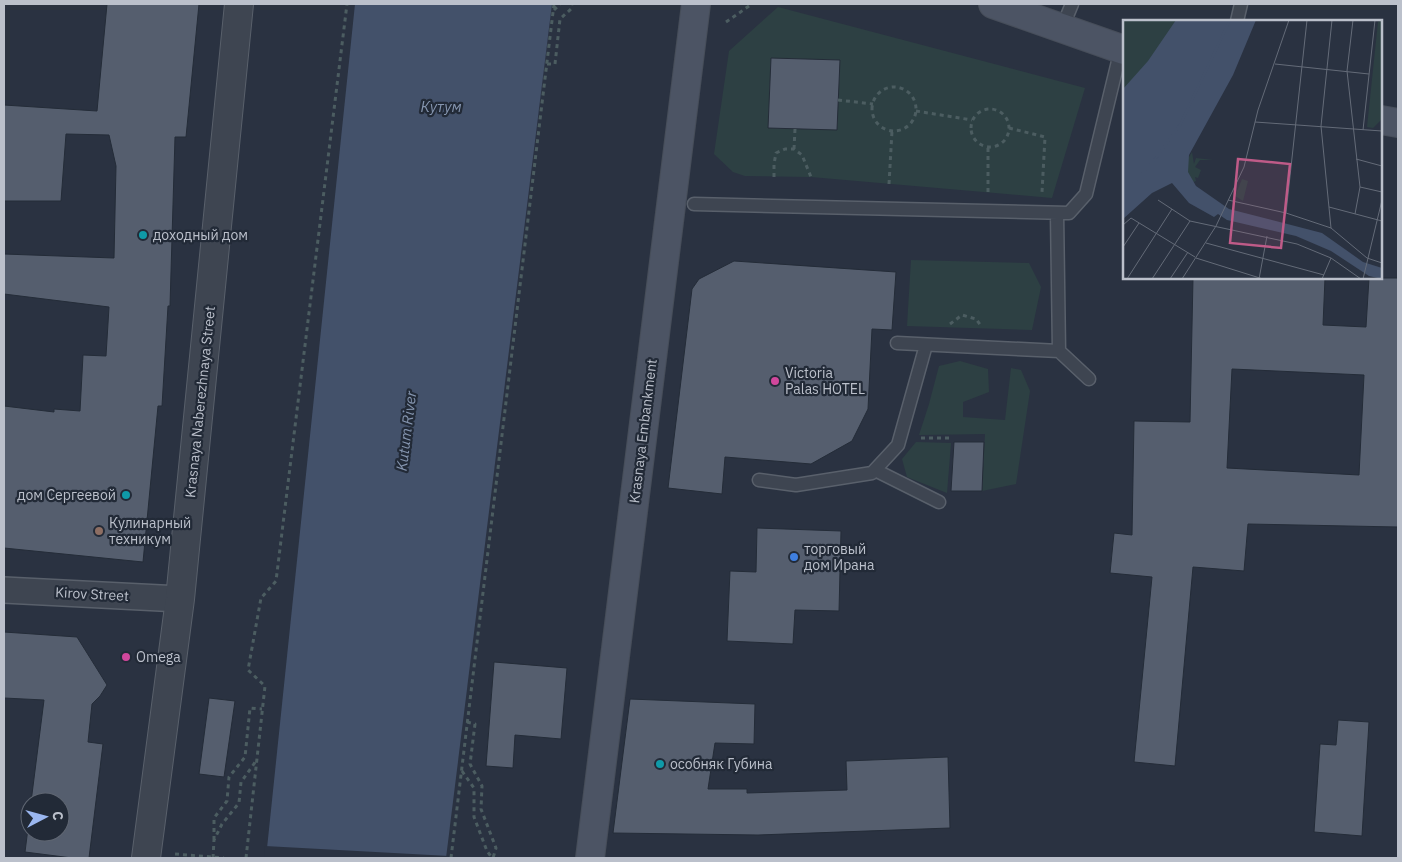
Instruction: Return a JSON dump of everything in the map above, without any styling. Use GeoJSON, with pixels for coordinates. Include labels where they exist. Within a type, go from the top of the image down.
{"type":"FeatureCollection","features":[{"type":"Feature","properties":{"kind":"main road","name":"Krasnaya Embankment"},"geometry":{"type":"LineString","coordinates":[[590,858],[696,4]]}},
{"type":"Feature","properties":{"kind":"main road"},"geometry":{"type":"LineString","coordinates":[[993,4],[1067,16],[1123,49]]}},
{"type":"Feature","properties":{"kind":"main road"},"geometry":{"type":"LineString","coordinates":[[1382,120],[1398,123]]}},
{"type":"Feature","properties":{"kind":"street","name":"Krasnaya Naberezhnaya Street"},"geometry":{"type":"LineString","coordinates":[[147,855],[180,599],[238,4]]}},
{"type":"Feature","properties":{"kind":"street","name":"Kirov Street"},"geometry":{"type":"LineString","coordinates":[[4,590],[180,599]]}},
{"type":"Feature","properties":{"kind":"lane"},"geometry":{"type":"LineString","coordinates":[[1237,20],[1241,4]]}},
{"type":"Feature","properties":{"kind":"lane"},"geometry":{"type":"LineString","coordinates":[[694,204],[1069,213],[1086,194],[1123,49]]}},
{"type":"Feature","properties":{"kind":"lane"},"geometry":{"type":"LineString","coordinates":[[1057,213],[1059,351]]}},
{"type":"Feature","properties":{"kind":"lane"},"geometry":{"type":"LineString","coordinates":[[897,343],[1059,351],[1089,379]]}},
{"type":"Feature","properties":{"kind":"lane"},"geometry":{"type":"LineString","coordinates":[[759,480],[796,485],[872,473],[898,445],[926,345]]}},
{"type":"Feature","properties":{"kind":"lane"},"geometry":{"type":"LineString","coordinates":[[875,470],[940,502]]}},
{"type":"Feature","properties":{"kind":"path"},"geometry":{"type":"LineString","coordinates":[[246,858],[264,686],[248,670],[261,598],[276,580],[347,4]]}},
{"type":"Feature","properties":{"kind":"path"},"geometry":{"type":"LineString","coordinates":[[451,858],[554,4]]}},
{"type":"Feature","properties":{"kind":"path"},"geometry":{"type":"LineString","coordinates":[[553,10],[560,4]]}},
{"type":"Feature","properties":{"kind":"path"},"geometry":{"type":"LineString","coordinates":[[547,64],[555,64],[560,19],[572,9],[572,4]]}},
{"type":"Feature","properties":{"kind":"path"},"geometry":{"type":"LineString","coordinates":[[726,22],[752,4]]}},
{"type":"Feature","properties":{"kind":"path"},"geometry":{"type":"LineString","coordinates":[[894,87],[908,92],[913,97],[916,111],[911,124],[892,131],[882,127],[875,120],[872,109],[876,97],[881,92],[894,87]]}},
{"type":"Feature","properties":{"kind":"path"},"geometry":{"type":"LineString","coordinates":[[838,100],[873,104]]}},
{"type":"Feature","properties":{"kind":"path"},"geometry":{"type":"LineString","coordinates":[[994,110],[1004,116],[1009,128],[1008,134],[1000,144],[988,148],[981,146],[975,141],[972,134],[972,120],[982,111],[994,110]]}},
{"type":"Feature","properties":{"kind":"path"},"geometry":{"type":"LineString","coordinates":[[916,111],[972,120]]}},
{"type":"Feature","properties":{"kind":"path"},"geometry":{"type":"LineString","coordinates":[[1009,128],[1045,137],[1042,197]]}},
{"type":"Feature","properties":{"kind":"path"},"geometry":{"type":"LineString","coordinates":[[794,149],[795,129]]}},
{"type":"Feature","properties":{"kind":"path"},"geometry":{"type":"LineString","coordinates":[[889,184],[892,131]]}},
{"type":"Feature","properties":{"kind":"path"},"geometry":{"type":"LineString","coordinates":[[988,148],[988,192]]}},
{"type":"Feature","properties":{"kind":"path"},"geometry":{"type":"LineString","coordinates":[[774,177],[776,154],[784,149],[794,149],[802,155],[811,178]]}},
{"type":"Feature","properties":{"kind":"path"},"geometry":{"type":"LineString","coordinates":[[946,327],[962,315],[976,319],[983,329]]}},
{"type":"Feature","properties":{"kind":"path"},"geometry":{"type":"LineString","coordinates":[[918,438],[953,438]]}},
{"type":"Feature","properties":{"kind":"path"},"geometry":{"type":"LineString","coordinates":[[213,858],[214,818],[227,801],[229,777],[244,757],[250,708],[262,709]]}},
{"type":"Feature","properties":{"kind":"path"},"geometry":{"type":"LineString","coordinates":[[462,771],[474,788],[474,816],[487,852],[492,858],[496,848],[481,810],[482,786],[470,764],[475,724],[467,722]]}},
{"type":"Feature","properties":{"kind":"path"},"geometry":{"type":"LineString","coordinates":[[214,840],[222,824],[239,803],[241,782],[256,760]]}},
{"type":"Feature","properties":{"kind":"path"},"geometry":{"type":"LineString","coordinates":[[147,855],[224,858]]}},
{"type":"Feature","properties":{"kind":"shaded area"},"geometry":{"type":"Polygon","coordinates":[[[778,7],[1085,88],[1052,198],[811,177],[745,176],[733,172],[714,154],[729,51],[778,7]]]}},
{"type":"Feature","properties":{"kind":"shaded area"},"geometry":{"type":"Polygon","coordinates":[[[911,260],[1029,263],[1041,287],[1032,330],[907,326],[911,260]]]}},
{"type":"Feature","properties":{"kind":"shaded area"},"geometry":{"type":"Polygon","coordinates":[[[960,361],[988,369],[989,392],[963,402],[963,417],[1005,420],[1011,368],[1021,370],[1030,391],[1016,484],[982,491],[985,434],[919,435],[939,366],[960,361]]]}},
{"type":"Feature","properties":{"kind":"shaded area"},"geometry":{"type":"Polygon","coordinates":[[[916,442],[951,443],[947,493],[907,477],[902,459],[916,442]]]}},
{"type":"Feature","properties":{"kind":"water","name":"Кутум"},"geometry":{"type":"Polygon","coordinates":[[[355,4],[552,4],[446,858],[266,858],[355,4]]]}},
{"type":"Feature","properties":{"kind":"pier"},"geometry":{"type":"Polygon","coordinates":[[[265,846],[449,856],[448,858],[264,858],[265,846]]]}},
{"type":"Feature","properties":{"kind":"building"},"geometry":{"type":"Polygon","coordinates":[[[107,4],[199,4],[186,137],[175,137],[170,306],[168,306],[162,406],[158,406],[143,562],[4,548],[4,406],[54,412],[54,409],[80,411],[83,355],[106,356],[109,307],[4,294],[4,254],[114,258],[116,166],[109,135],[66,134],[61,201],[4,201],[4,105],[97,111],[107,4]]]}},
{"type":"Feature","properties":{"kind":"building"},"geometry":{"type":"Polygon","coordinates":[[[771,58],[840,60],[837,130],[768,128],[771,58]]]}},
{"type":"Feature","properties":{"kind":"building","name":"Victoria Palas HOTEL"},"geometry":{"type":"Polygon","coordinates":[[[734,261],[896,272],[892,330],[872,329],[868,409],[852,441],[811,464],[725,457],[722,494],[668,488],[692,289],[699,279],[734,261]]]}},
{"type":"Feature","properties":{"kind":"building"},"geometry":{"type":"Polygon","coordinates":[[[1398,278],[1398,527],[1248,524],[1244,571],[1193,567],[1175,766],[1134,762],[1152,577],[1110,573],[1114,533],[1132,535],[1134,421],[1190,422],[1193,279],[1325,279],[1323,325],[1366,327],[1369,279],[1398,278]],[[1232,369],[1227,468],[1359,475],[1364,375],[1232,369]]]}},
{"type":"Feature","properties":{"kind":"building"},"geometry":{"type":"Polygon","coordinates":[[[954,442],[984,442],[982,491],[951,491],[954,442]]]}},
{"type":"Feature","properties":{"kind":"building"},"geometry":{"type":"Polygon","coordinates":[[[757,528],[841,531],[839,611],[795,610],[793,644],[727,641],[730,571],[756,572],[757,528]]]}},
{"type":"Feature","properties":{"kind":"building"},"geometry":{"type":"Polygon","coordinates":[[[4,632],[77,637],[107,685],[92,704],[88,742],[103,744],[89,858],[72,858],[25,852],[26,842],[70,842],[70,792],[32,792],[44,700],[4,698],[4,632]]]}},
{"type":"Feature","properties":{"kind":"building"},"geometry":{"type":"Polygon","coordinates":[[[494,662],[567,668],[561,739],[515,735],[513,768],[486,766],[494,662]]]}},
{"type":"Feature","properties":{"kind":"building"},"geometry":{"type":"Polygon","coordinates":[[[209,698],[235,701],[224,777],[199,774],[209,698]]]}},
{"type":"Feature","properties":{"kind":"building"},"geometry":{"type":"Polygon","coordinates":[[[630,699],[755,704],[754,744],[715,743],[708,789],[747,789],[747,793],[847,790],[846,761],[948,757],[950,828],[758,835],[613,833],[630,699]]]}},
{"type":"Feature","properties":{"kind":"building"},"geometry":{"type":"Polygon","coordinates":[[[1338,720],[1369,722],[1362,836],[1314,832],[1320,744],[1336,745],[1338,720]]]}},
{"type":"Feature","properties":{"kind":"place","name":"доходный дом"},"geometry":{"type":"Point","coordinates":[143,235]}},
{"type":"Feature","properties":{"kind":"place","name":"Victoria Palas HOTEL"},"geometry":{"type":"Point","coordinates":[775,381]}},
{"type":"Feature","properties":{"kind":"place","name":"дом Сергеевой"},"geometry":{"type":"Point","coordinates":[126,495]}},
{"type":"Feature","properties":{"kind":"place","name":"Кулинарный техникум"},"geometry":{"type":"Point","coordinates":[99,531]}},
{"type":"Feature","properties":{"kind":"place","name":"торговый дом Ирана"},"geometry":{"type":"Point","coordinates":[794,557]}},
{"type":"Feature","properties":{"kind":"place","name":"Omega"},"geometry":{"type":"Point","coordinates":[126,657]}},
{"type":"Feature","properties":{"kind":"place","name":"особняк Губина"},"geometry":{"type":"Point","coordinates":[660,764]}},
{"type":"Feature","properties":{"kind":"water label","name":"Kutum River"},"geometry":{"type":"Point","coordinates":[406,431]}}]}
